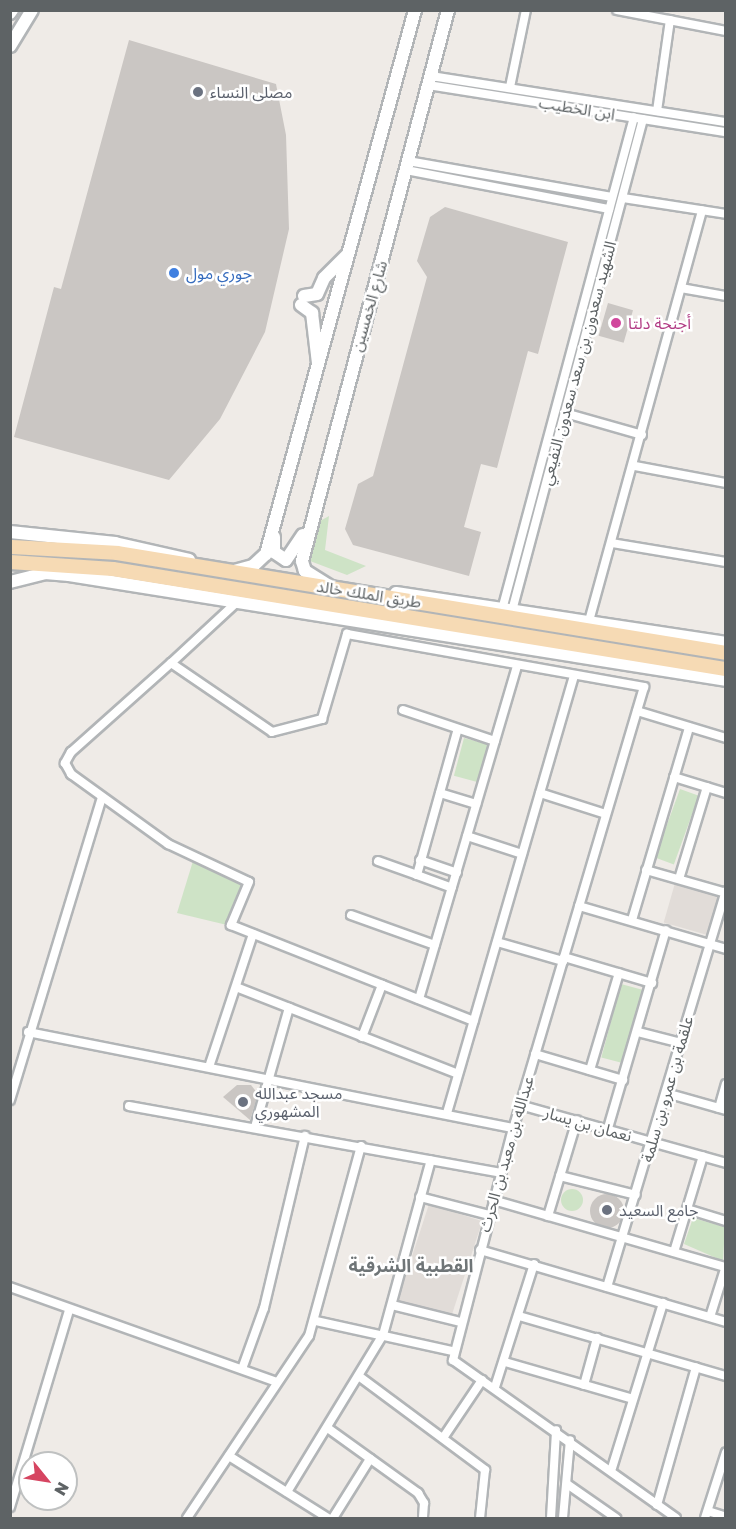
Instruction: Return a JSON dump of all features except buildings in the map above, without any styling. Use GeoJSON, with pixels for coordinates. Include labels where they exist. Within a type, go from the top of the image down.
{"type":"FeatureCollection","features":[{"type":"Feature","properties":{"kind":"main road","name":"طريق الملك خالد"},"geometry":{"type":"LineString","coordinates":[[10,547],[117,553],[726,653]]}},
{"type":"Feature","properties":{"kind":"main road","name":"طريق الملك خالد"},"geometry":{"type":"LineString","coordinates":[[10,562],[113,568],[726,669]]}},
{"type":"Feature","properties":{"kind":"street"},"geometry":{"type":"LineString","coordinates":[[10,46],[32,10]]}},
{"type":"Feature","properties":{"kind":"street","name":"شارع الخمسين"},"geometry":{"type":"LineString","coordinates":[[231,572],[260,563],[274,527],[415,10]]}},
{"type":"Feature","properties":{"kind":"street","name":"شارع الخمسين"},"geometry":{"type":"LineString","coordinates":[[332,588],[305,571],[302,561],[448,10]]}},
{"type":"Feature","properties":{"kind":"street"},"geometry":{"type":"LineString","coordinates":[[510,87],[526,10]]}},
{"type":"Feature","properties":{"kind":"street"},"geometry":{"type":"LineString","coordinates":[[617,10],[726,31]]}},
{"type":"Feature","properties":{"kind":"street"},"geometry":{"type":"LineString","coordinates":[[657,111],[670,20]]}},
{"type":"Feature","properties":{"kind":"street","name":"ابن الخطيب"},"geometry":{"type":"LineString","coordinates":[[429,80],[510,87],[726,122]]}},
{"type":"Feature","properties":{"kind":"street","name":"ابن الخطيب"},"geometry":{"type":"LineString","coordinates":[[429,80],[726,132]]}},
{"type":"Feature","properties":{"kind":"street","name":"الشهيد سعدون بن سعد سعدون النفيعي"},"geometry":{"type":"LineString","coordinates":[[508,607],[612,197],[638,118]]}},
{"type":"Feature","properties":{"kind":"street","name":"الشهيد سعدون بن سعد سعدون النفيعي"},"geometry":{"type":"LineString","coordinates":[[508,607],[565,412],[623,198],[638,118]]}},
{"type":"Feature","properties":{"kind":"street"},"geometry":{"type":"LineString","coordinates":[[407,166],[612,197]]}},
{"type":"Feature","properties":{"kind":"street"},"geometry":{"type":"LineString","coordinates":[[407,166],[609,209]]}},
{"type":"Feature","properties":{"kind":"street"},"geometry":{"type":"LineString","coordinates":[[623,198],[726,214]]}},
{"type":"Feature","properties":{"kind":"street"},"geometry":{"type":"LineString","coordinates":[[589,621],[635,466],[702,210]]}},
{"type":"Feature","properties":{"kind":"street"},"geometry":{"type":"LineString","coordinates":[[319,368],[312,313],[303,301],[317,294],[324,278],[348,254]]}},
{"type":"Feature","properties":{"kind":"street"},"geometry":{"type":"LineString","coordinates":[[681,288],[726,296]]}},
{"type":"Feature","properties":{"kind":"street"},"geometry":{"type":"LineString","coordinates":[[565,412],[642,435]]}},
{"type":"Feature","properties":{"kind":"street"},"geometry":{"type":"LineString","coordinates":[[635,466],[726,483]]}},
{"type":"Feature","properties":{"kind":"street"},"geometry":{"type":"LineString","coordinates":[[274,527],[274,552],[286,560],[313,513]]}},
{"type":"Feature","properties":{"kind":"street"},"geometry":{"type":"LineString","coordinates":[[10,532],[152,549],[231,572]]}},
{"type":"Feature","properties":{"kind":"street"},"geometry":{"type":"LineString","coordinates":[[612,543],[726,562]]}},
{"type":"Feature","properties":{"kind":"street"},"geometry":{"type":"LineString","coordinates":[[10,582],[45,573],[69,575],[726,680]]}},
{"type":"Feature","properties":{"kind":"street"},"geometry":{"type":"LineString","coordinates":[[332,588],[508,607],[726,643]]}},
{"type":"Feature","properties":{"kind":"street"},"geometry":{"type":"LineString","coordinates":[[238,601],[71,752],[65,763],[71,774],[168,844],[249,882],[231,925],[474,1021]]}},
{"type":"Feature","properties":{"kind":"street"},"geometry":{"type":"LineString","coordinates":[[171,663],[272,732],[322,719],[347,634],[574,676],[447,1113]]}},
{"type":"Feature","properties":{"kind":"street"},"geometry":{"type":"LineString","coordinates":[[419,999],[517,666]]}},
{"type":"Feature","properties":{"kind":"street","name":"عبدالله بن معبد بن الحرث"},"geometry":{"type":"LineString","coordinates":[[453,1351],[513,1128],[644,687],[574,676]]}},
{"type":"Feature","properties":{"kind":"street"},"geometry":{"type":"LineString","coordinates":[[404,710],[457,732],[495,741]]}},
{"type":"Feature","properties":{"kind":"street"},"geometry":{"type":"LineString","coordinates":[[637,711],[726,738]]}},
{"type":"Feature","properties":{"kind":"street"},"geometry":{"type":"LineString","coordinates":[[632,921],[689,727]]}},
{"type":"Feature","properties":{"kind":"street"},"geometry":{"type":"LineString","coordinates":[[417,875],[457,732]]}},
{"type":"Feature","properties":{"kind":"street"},"geometry":{"type":"LineString","coordinates":[[674,777],[726,793]]}},
{"type":"Feature","properties":{"kind":"street"},"geometry":{"type":"LineString","coordinates":[[679,879],[707,787]]}},
{"type":"Feature","properties":{"kind":"street"},"geometry":{"type":"LineString","coordinates":[[440,793],[476,804]]}},
{"type":"Feature","properties":{"kind":"street"},"geometry":{"type":"LineString","coordinates":[[540,793],[606,814]]}},
{"type":"Feature","properties":{"kind":"street"},"geometry":{"type":"LineString","coordinates":[[10,1100],[28,1032],[102,798]]}},
{"type":"Feature","properties":{"kind":"street"},"geometry":{"type":"LineString","coordinates":[[467,836],[522,854]]}},
{"type":"Feature","properties":{"kind":"street"},"geometry":{"type":"LineString","coordinates":[[420,860],[457,873]]}},
{"type":"Feature","properties":{"kind":"street"},"geometry":{"type":"LineString","coordinates":[[378,861],[452,888]]}},
{"type":"Feature","properties":{"kind":"street"},"geometry":{"type":"LineString","coordinates":[[646,870],[725,892]]}},
{"type":"Feature","properties":{"kind":"street","name":"علقمة بن عمرو بن سلمة"},"geometry":{"type":"LineString","coordinates":[[607,1287],[652,1143],[725,892]]}},
{"type":"Feature","properties":{"kind":"street"},"geometry":{"type":"LineString","coordinates":[[579,906],[726,949]]}},
{"type":"Feature","properties":{"kind":"street"},"geometry":{"type":"LineString","coordinates":[[351,915],[435,945]]}},
{"type":"Feature","properties":{"kind":"street"},"geometry":{"type":"LineString","coordinates":[[609,1128],[666,930]]}},
{"type":"Feature","properties":{"kind":"street"},"geometry":{"type":"LineString","coordinates":[[209,1067],[254,934]]}},
{"type":"Feature","properties":{"kind":"street"},"geometry":{"type":"LineString","coordinates":[[497,942],[652,983]]}},
{"type":"Feature","properties":{"kind":"street"},"geometry":{"type":"LineString","coordinates":[[590,1070],[619,973]]}},
{"type":"Feature","properties":{"kind":"street"},"geometry":{"type":"LineString","coordinates":[[362,1037],[382,985]]}},
{"type":"Feature","properties":{"kind":"street"},"geometry":{"type":"LineString","coordinates":[[236,987],[458,1074]]}},
{"type":"Feature","properties":{"kind":"street"},"geometry":{"type":"LineString","coordinates":[[255,1126],[266,1078],[289,1008]]}},
{"type":"Feature","properties":{"kind":"street"},"geometry":{"type":"LineString","coordinates":[[28,1032],[447,1113],[513,1128]]}},
{"type":"Feature","properties":{"kind":"street"},"geometry":{"type":"LineString","coordinates":[[638,1032],[681,1043]]}},
{"type":"Feature","properties":{"kind":"street"},"geometry":{"type":"LineString","coordinates":[[535,1054],[623,1080]]}},
{"type":"Feature","properties":{"kind":"street"},"geometry":{"type":"LineString","coordinates":[[666,1093],[722,1109],[726,1084]]}},
{"type":"Feature","properties":{"kind":"street","name":"نعمان بن يسار"},"geometry":{"type":"LineString","coordinates":[[520,1105],[609,1128],[652,1143],[726,1163]]}},
{"type":"Feature","properties":{"kind":"street"},"geometry":{"type":"LineString","coordinates":[[129,1106],[255,1126],[501,1173]]}},
{"type":"Feature","properties":{"kind":"street"},"geometry":{"type":"LineString","coordinates":[[548,1216],[577,1120]]}},
{"type":"Feature","properties":{"kind":"street"},"geometry":{"type":"LineString","coordinates":[[242,1369],[264,1308],[305,1136]]}},
{"type":"Feature","properties":{"kind":"street"},"geometry":{"type":"LineString","coordinates":[[191,1517],[316,1321],[361,1146]]}},
{"type":"Feature","properties":{"kind":"street"},"geometry":{"type":"LineString","coordinates":[[674,1252],[703,1156]]}},
{"type":"Feature","properties":{"kind":"street"},"geometry":{"type":"LineString","coordinates":[[287,1491],[329,1429],[383,1335],[431,1160]]}},
{"type":"Feature","properties":{"kind":"street"},"geometry":{"type":"LineString","coordinates":[[560,1176],[636,1195]]}},
{"type":"Feature","properties":{"kind":"street"},"geometry":{"type":"LineString","coordinates":[[420,1197],[489,1215]]}},
{"type":"Feature","properties":{"kind":"street"},"geometry":{"type":"LineString","coordinates":[[493,1200],[725,1267],[710,1317]]}},
{"type":"Feature","properties":{"kind":"street"},"geometry":{"type":"LineString","coordinates":[[687,1209],[726,1221]]}},
{"type":"Feature","properties":{"kind":"street"},"geometry":{"type":"LineString","coordinates":[[480,1250],[726,1322]]}},
{"type":"Feature","properties":{"kind":"street"},"geometry":{"type":"LineString","coordinates":[[495,1387],[506,1362],[534,1264]]}},
{"type":"Feature","properties":{"kind":"street"},"geometry":{"type":"LineString","coordinates":[[10,1287],[69,1310],[277,1382]]}},
{"type":"Feature","properties":{"kind":"street"},"geometry":{"type":"LineString","coordinates":[[612,1468],[663,1303]]}},
{"type":"Feature","properties":{"kind":"street"},"geometry":{"type":"LineString","coordinates":[[392,1305],[460,1322]]}},
{"type":"Feature","properties":{"kind":"street"},"geometry":{"type":"LineString","coordinates":[[10,1507],[69,1310]]}},
{"type":"Feature","properties":{"kind":"street"},"geometry":{"type":"LineString","coordinates":[[519,1316],[726,1376]]}},
{"type":"Feature","properties":{"kind":"street"},"geometry":{"type":"LineString","coordinates":[[316,1321],[453,1351],[458,1365],[495,1387],[612,1468],[676,1518]]}},
{"type":"Feature","properties":{"kind":"street"},"geometry":{"type":"LineString","coordinates":[[584,1385],[597,1338]]}},
{"type":"Feature","properties":{"kind":"street"},"geometry":{"type":"LineString","coordinates":[[506,1362],[633,1399]]}},
{"type":"Feature","properties":{"kind":"street"},"geometry":{"type":"LineString","coordinates":[[657,1505],[696,1367]]}},
{"type":"Feature","properties":{"kind":"street"},"geometry":{"type":"LineString","coordinates":[[360,1377],[485,1470],[480,1518]]}},
{"type":"Feature","properties":{"kind":"street"},"geometry":{"type":"LineString","coordinates":[[443,1438],[482,1380]]}},
{"type":"Feature","properties":{"kind":"street"},"geometry":{"type":"LineString","coordinates":[[329,1429],[418,1493],[424,1503],[423,1518]]}},
{"type":"Feature","properties":{"kind":"street"},"geometry":{"type":"LineString","coordinates":[[550,1518],[556,1430]]}},
{"type":"Feature","properties":{"kind":"street"},"geometry":{"type":"LineString","coordinates":[[563,1518],[570,1440]]}},
{"type":"Feature","properties":{"kind":"street"},"geometry":{"type":"LineString","coordinates":[[725,1455],[706,1515],[726,1517]]}},
{"type":"Feature","properties":{"kind":"street"},"geometry":{"type":"LineString","coordinates":[[229,1456],[328,1518]]}},
{"type":"Feature","properties":{"kind":"street"},"geometry":{"type":"LineString","coordinates":[[333,1518],[370,1459]]}},
{"type":"Feature","properties":{"kind":"street"},"geometry":{"type":"LineString","coordinates":[[567,1484],[614,1518]]}},
{"type":"Feature","properties":{"kind":"shaded area"},"geometry":{"type":"Polygon","coordinates":[[[675,883],[721,896],[710,936],[664,922],[675,883]]]}},
{"type":"Feature","properties":{"kind":"shaded area"},"geometry":{"type":"Polygon","coordinates":[[[429,1204],[482,1221],[451,1318],[397,1301],[429,1204]]]}},
{"type":"Feature","properties":{"kind":"green space"},"geometry":{"type":"Polygon","coordinates":[[[329,516],[325,550],[366,566],[347,575],[310,561],[320,521],[329,516]]]}},
{"type":"Feature","properties":{"kind":"green space"},"geometry":{"type":"Polygon","coordinates":[[[464,738],[490,745],[480,783],[454,776],[464,738]]]}},
{"type":"Feature","properties":{"kind":"green space"},"geometry":{"type":"Polygon","coordinates":[[[680,789],[699,796],[674,864],[655,858],[680,789]]]}},
{"type":"Feature","properties":{"kind":"green space"},"geometry":{"type":"Polygon","coordinates":[[[193,861],[244,886],[227,925],[177,913],[193,861]]]}},
{"type":"Feature","properties":{"kind":"green space"},"geometry":{"type":"Polygon","coordinates":[[[621,984],[643,990],[624,1063],[601,1057],[621,984]]]}},
{"type":"Feature","properties":{"kind":"green space"},"geometry":{"type":"Polygon","coordinates":[[[572,1189],[580,1192],[583,1200],[580,1208],[572,1211],[564,1208],[561,1200],[564,1192],[572,1189]]]}},
{"type":"Feature","properties":{"kind":"green space"},"geometry":{"type":"Polygon","coordinates":[[[693,1218],[725,1227],[723,1261],[684,1244],[693,1218]]]}},
{"type":"Feature","properties":{"kind":"place","name":"مصلى النساء"},"geometry":{"type":"Point","coordinates":[198,92]}},
{"type":"Feature","properties":{"kind":"place","name":"جوري مول"},"geometry":{"type":"Point","coordinates":[174,273]}},
{"type":"Feature","properties":{"kind":"place","name":"أجنحة دلتا"},"geometry":{"type":"Point","coordinates":[616,323]}},
{"type":"Feature","properties":{"kind":"place","name":"مسجد عبدالله المشهوري"},"geometry":{"type":"Point","coordinates":[243,1102]}},
{"type":"Feature","properties":{"kind":"place","name":"جامع السعيد"},"geometry":{"type":"Point","coordinates":[607,1210]}},
{"type":"Feature","properties":{"kind":"district","name":"القطبية الشرقية"},"geometry":{"type":"Point","coordinates":[411,1265]}}]}
